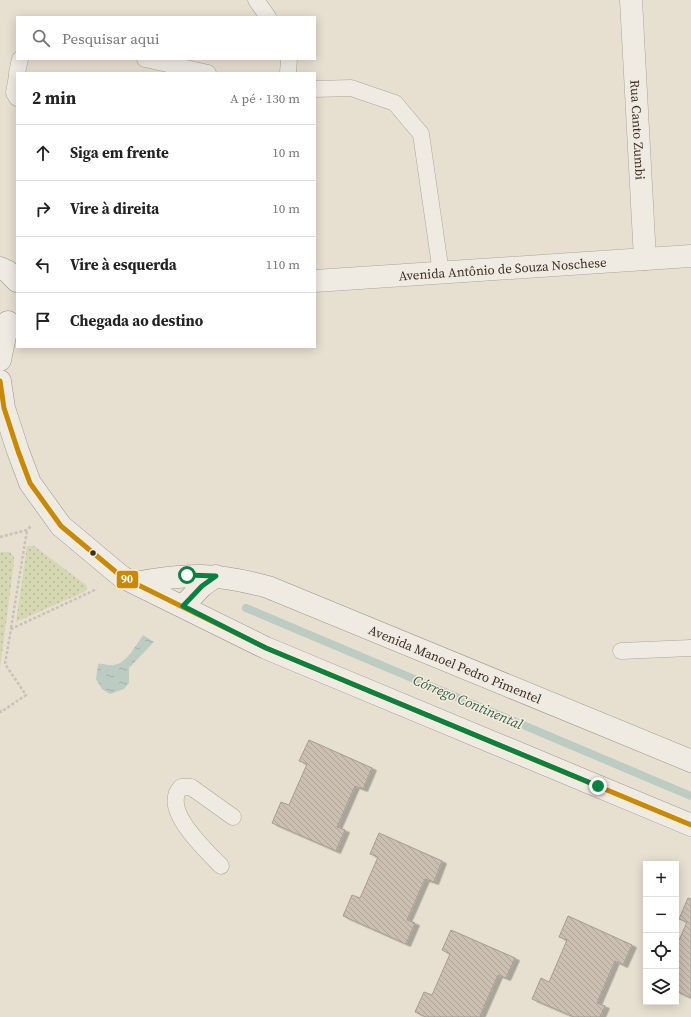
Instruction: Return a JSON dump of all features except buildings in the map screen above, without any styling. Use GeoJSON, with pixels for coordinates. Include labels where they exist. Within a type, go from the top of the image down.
{"type":"FeatureCollection","features":[{"type":"Feature","properties":{"kind":"main road","name":"Rua Canto Zumbi"},"geometry":{"type":"LineString","coordinates":[[630,0],[645,259]]}},
{"type":"Feature","properties":{"kind":"main road","name":"Avenida Antônio de Souza Noschese"},"geometry":{"type":"LineString","coordinates":[[316,281],[691,256]]}},
{"type":"Feature","properties":{"kind":"main road"},"geometry":{"type":"LineString","coordinates":[[0,268],[11,274],[16,280]]}},
{"type":"Feature","properties":{"kind":"main road"},"geometry":{"type":"LineString","coordinates":[[0,360],[8,320]]}},
{"type":"Feature","properties":{"kind":"main road"},"geometry":{"type":"LineString","coordinates":[[0,381],[4,408],[30,483],[47,509],[61,526],[129,580],[266,648],[691,825]]}},
{"type":"Feature","properties":{"kind":"main road","name":"Avenida Manoel Pedro Pimentel"},"geometry":{"type":"LineString","coordinates":[[129,580],[187,575],[216,576],[241,580],[268,587],[691,761]]}},
{"type":"Feature","properties":{"kind":"main road"},"geometry":{"type":"LineString","coordinates":[[183,606],[202,586],[216,576]]}},
{"type":"Feature","properties":{"kind":"lane"},"geometry":{"type":"LineString","coordinates":[[256,0],[267,16]]}},
{"type":"Feature","properties":{"kind":"lane"},"geometry":{"type":"LineString","coordinates":[[18,72],[20,60]]}},
{"type":"Feature","properties":{"kind":"lane"},"geometry":{"type":"LineString","coordinates":[[150,60],[204,72]]}},
{"type":"Feature","properties":{"kind":"lane"},"geometry":{"type":"LineString","coordinates":[[288,72],[289,60]]}},
{"type":"Feature","properties":{"kind":"lane"},"geometry":{"type":"LineString","coordinates":[[16,82],[14,93],[16,96]]}},
{"type":"Feature","properties":{"kind":"lane"},"geometry":{"type":"LineString","coordinates":[[316,89],[351,88],[395,103],[421,134],[441,273]]}},
{"type":"Feature","properties":{"kind":"lane"},"geometry":{"type":"LineString","coordinates":[[622,651],[691,648]]}},
{"type":"Feature","properties":{"kind":"lane"},"geometry":{"type":"LineString","coordinates":[[221,866],[182,822],[175,806],[176,793],[181,787],[191,787],[233,817]]}},
{"type":"Feature","properties":{"kind":"path"},"geometry":{"type":"LineString","coordinates":[[0,537],[27,530],[47,509]]}},
{"type":"Feature","properties":{"kind":"path"},"geometry":{"type":"LineString","coordinates":[[0,710],[1,712],[26,695],[5,664],[27,530]]}},
{"type":"Feature","properties":{"kind":"path"},"geometry":{"type":"LineString","coordinates":[[11,629],[129,580]]}},
{"type":"Feature","properties":{"kind":"green space"},"geometry":{"type":"Polygon","coordinates":[[[27,546],[34,546],[86,585],[87,588],[84,592],[16,622],[27,546]]]}},
{"type":"Feature","properties":{"kind":"green space"},"geometry":{"type":"Polygon","coordinates":[[[0,552],[10,552],[14,557],[14,563],[0,668],[0,552]]]}},
{"type":"Feature","properties":{"kind":"water"},"geometry":{"type":"Polygon","coordinates":[[[143,635],[154,642],[129,668],[129,683],[124,689],[110,694],[102,689],[96,679],[98,664],[114,665],[123,661],[127,658],[143,635]]]}},
{"type":"Feature","properties":{"kind":"waterway","name":"Córrego Continental"},"geometry":{"type":"LineString","coordinates":[[246,608],[691,796]]}},
{"type":"Feature","properties":{"kind":"transit line","name":"90"},"geometry":{"type":"LineString","coordinates":[[0,381],[4,408],[30,483],[61,526],[122,577],[266,648],[691,825]]}},
{"type":"Feature","properties":{"kind":"route"},"geometry":{"type":"LineString","coordinates":[[187,575],[216,576],[202,586],[183,606],[266,648],[598,786]]}}]}
